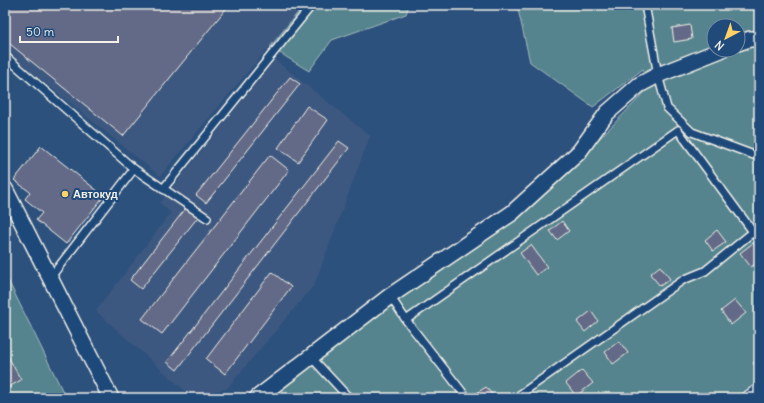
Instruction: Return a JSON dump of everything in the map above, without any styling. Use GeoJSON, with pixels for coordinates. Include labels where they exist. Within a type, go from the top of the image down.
{"type":"FeatureCollection","features":[{"type":"Feature","properties":{"kind":"street"},"geometry":{"type":"LineString","coordinates":[[746,40],[759,39]]}},
{"type":"Feature","properties":{"kind":"street"},"geometry":{"type":"LineString","coordinates":[[257,398],[390,296],[512,213],[579,152],[608,113],[640,85],[658,75],[706,56]]}},
{"type":"Feature","properties":{"kind":"street"},"geometry":{"type":"LineString","coordinates":[[5,189],[111,398]]}},
{"type":"Feature","properties":{"kind":"lane"},"geometry":{"type":"LineString","coordinates":[[163,189],[312,5]]}},
{"type":"Feature","properties":{"kind":"lane"},"geometry":{"type":"LineString","coordinates":[[645,5],[658,75],[666,108],[692,132],[759,158]]}},
{"type":"Feature","properties":{"kind":"lane"},"geometry":{"type":"LineString","coordinates":[[5,56],[134,168],[207,218]]}},
{"type":"Feature","properties":{"kind":"lane"},"geometry":{"type":"LineString","coordinates":[[406,320],[678,130],[759,240]]}},
{"type":"Feature","properties":{"kind":"lane"},"geometry":{"type":"LineString","coordinates":[[685,139],[692,132]]}},
{"type":"Feature","properties":{"kind":"lane"},"geometry":{"type":"LineString","coordinates":[[50,278],[134,168]]}},
{"type":"Feature","properties":{"kind":"lane"},"geometry":{"type":"LineString","coordinates":[[515,398],[683,280],[705,271],[753,232]]}},
{"type":"Feature","properties":{"kind":"lane"},"geometry":{"type":"LineString","coordinates":[[390,296],[406,320],[467,398]]}},
{"type":"Feature","properties":{"kind":"lane"},"geometry":{"type":"LineString","coordinates":[[311,357],[349,398]]}},
{"type":"Feature","properties":{"kind":"lane"},"geometry":{"type":"LineString","coordinates":[[743,398],[759,387]]}},
{"type":"Feature","properties":{"kind":"shaded area"},"geometry":{"type":"Polygon","coordinates":[[[5,5],[304,5],[160,176],[5,50],[5,5]]]}},
{"type":"Feature","properties":{"kind":"shaded area"},"geometry":{"type":"Polygon","coordinates":[[[275,60],[370,136],[314,285],[227,388],[192,397],[96,311],[171,213],[160,203],[275,60]]]}},
{"type":"Feature","properties":{"kind":"green space"},"geometry":{"type":"Polygon","coordinates":[[[304,5],[409,5],[406,14],[332,40],[309,71],[270,47],[304,5]]]}},
{"type":"Feature","properties":{"kind":"green space"},"geometry":{"type":"Polygon","coordinates":[[[517,5],[759,5],[759,398],[269,398],[396,301],[536,203],[651,86],[643,69],[593,107],[530,62],[517,5]]]}},
{"type":"Feature","properties":{"kind":"green space"},"geometry":{"type":"Polygon","coordinates":[[[5,274],[66,398],[5,398],[5,274]]]}},
{"type":"Feature","properties":{"kind":"building"},"geometry":{"type":"Polygon","coordinates":[[[5,5],[229,5],[123,136],[5,40],[5,5]]]}},
{"type":"Feature","properties":{"kind":"building"},"geometry":{"type":"Polygon","coordinates":[[[690,25],[692,39],[674,42],[672,28],[690,25]]]}},
{"type":"Feature","properties":{"kind":"building"},"geometry":{"type":"Polygon","coordinates":[[[290,77],[300,84],[206,203],[196,195],[290,77]]]}},
{"type":"Feature","properties":{"kind":"building"},"geometry":{"type":"Polygon","coordinates":[[[307,106],[328,120],[298,162],[278,148],[307,106]]]}},
{"type":"Feature","properties":{"kind":"building"},"geometry":{"type":"Polygon","coordinates":[[[339,141],[349,148],[177,370],[167,362],[339,141]]]}},
{"type":"Feature","properties":{"kind":"building","name":"Автокуд"},"geometry":{"type":"Polygon","coordinates":[[[41,146],[104,196],[66,244],[36,220],[42,213],[25,199],[30,192],[14,180],[41,146]]]}},
{"type":"Feature","properties":{"kind":"building"},"geometry":{"type":"Polygon","coordinates":[[[270,155],[289,170],[162,334],[142,319],[270,155]]]}},
{"type":"Feature","properties":{"kind":"building"},"geometry":{"type":"Polygon","coordinates":[[[186,208],[198,217],[141,289],[130,280],[186,208]]]}},
{"type":"Feature","properties":{"kind":"building"},"geometry":{"type":"Polygon","coordinates":[[[562,221],[569,231],[557,240],[550,231],[562,221]]]}},
{"type":"Feature","properties":{"kind":"building"},"geometry":{"type":"Polygon","coordinates":[[[717,230],[726,242],[713,251],[705,240],[717,230]]]}},
{"type":"Feature","properties":{"kind":"building"},"geometry":{"type":"Polygon","coordinates":[[[753,243],[759,252],[759,261],[751,267],[740,253],[753,243]]]}},
{"type":"Feature","properties":{"kind":"building"},"geometry":{"type":"Polygon","coordinates":[[[531,245],[547,267],[536,275],[520,253],[531,245]]]}},
{"type":"Feature","properties":{"kind":"building"},"geometry":{"type":"Polygon","coordinates":[[[660,266],[670,279],[660,286],[650,274],[660,266]]]}},
{"type":"Feature","properties":{"kind":"building"},"geometry":{"type":"Polygon","coordinates":[[[272,272],[291,287],[225,374],[206,359],[272,272]]]}},
{"type":"Feature","properties":{"kind":"building"},"geometry":{"type":"Polygon","coordinates":[[[735,300],[746,313],[731,325],[721,311],[735,300]]]}},
{"type":"Feature","properties":{"kind":"building"},"geometry":{"type":"Polygon","coordinates":[[[591,311],[598,321],[585,332],[577,322],[591,311]]]}},
{"type":"Feature","properties":{"kind":"building"},"geometry":{"type":"Polygon","coordinates":[[[619,341],[628,353],[613,364],[605,352],[619,341]]]}},
{"type":"Feature","properties":{"kind":"building"},"geometry":{"type":"Polygon","coordinates":[[[5,351],[21,380],[5,389],[5,351]]]}},
{"type":"Feature","properties":{"kind":"building"},"geometry":{"type":"Polygon","coordinates":[[[759,359],[759,371],[753,363],[759,359]]]}},
{"type":"Feature","properties":{"kind":"building"},"geometry":{"type":"Polygon","coordinates":[[[582,370],[593,383],[576,396],[566,383],[582,370]]]}},
{"type":"Feature","properties":{"kind":"building"},"geometry":{"type":"Polygon","coordinates":[[[486,387],[494,397],[493,398],[482,398],[478,392],[486,387]]]}},
{"type":"Feature","properties":{"kind":"building"},"geometry":{"type":"Polygon","coordinates":[[[297,394],[302,398],[293,398],[297,394]]]}},
{"type":"Feature","properties":{"kind":"place","name":"Автокуд"},"geometry":{"type":"Point","coordinates":[65,194]}}]}
